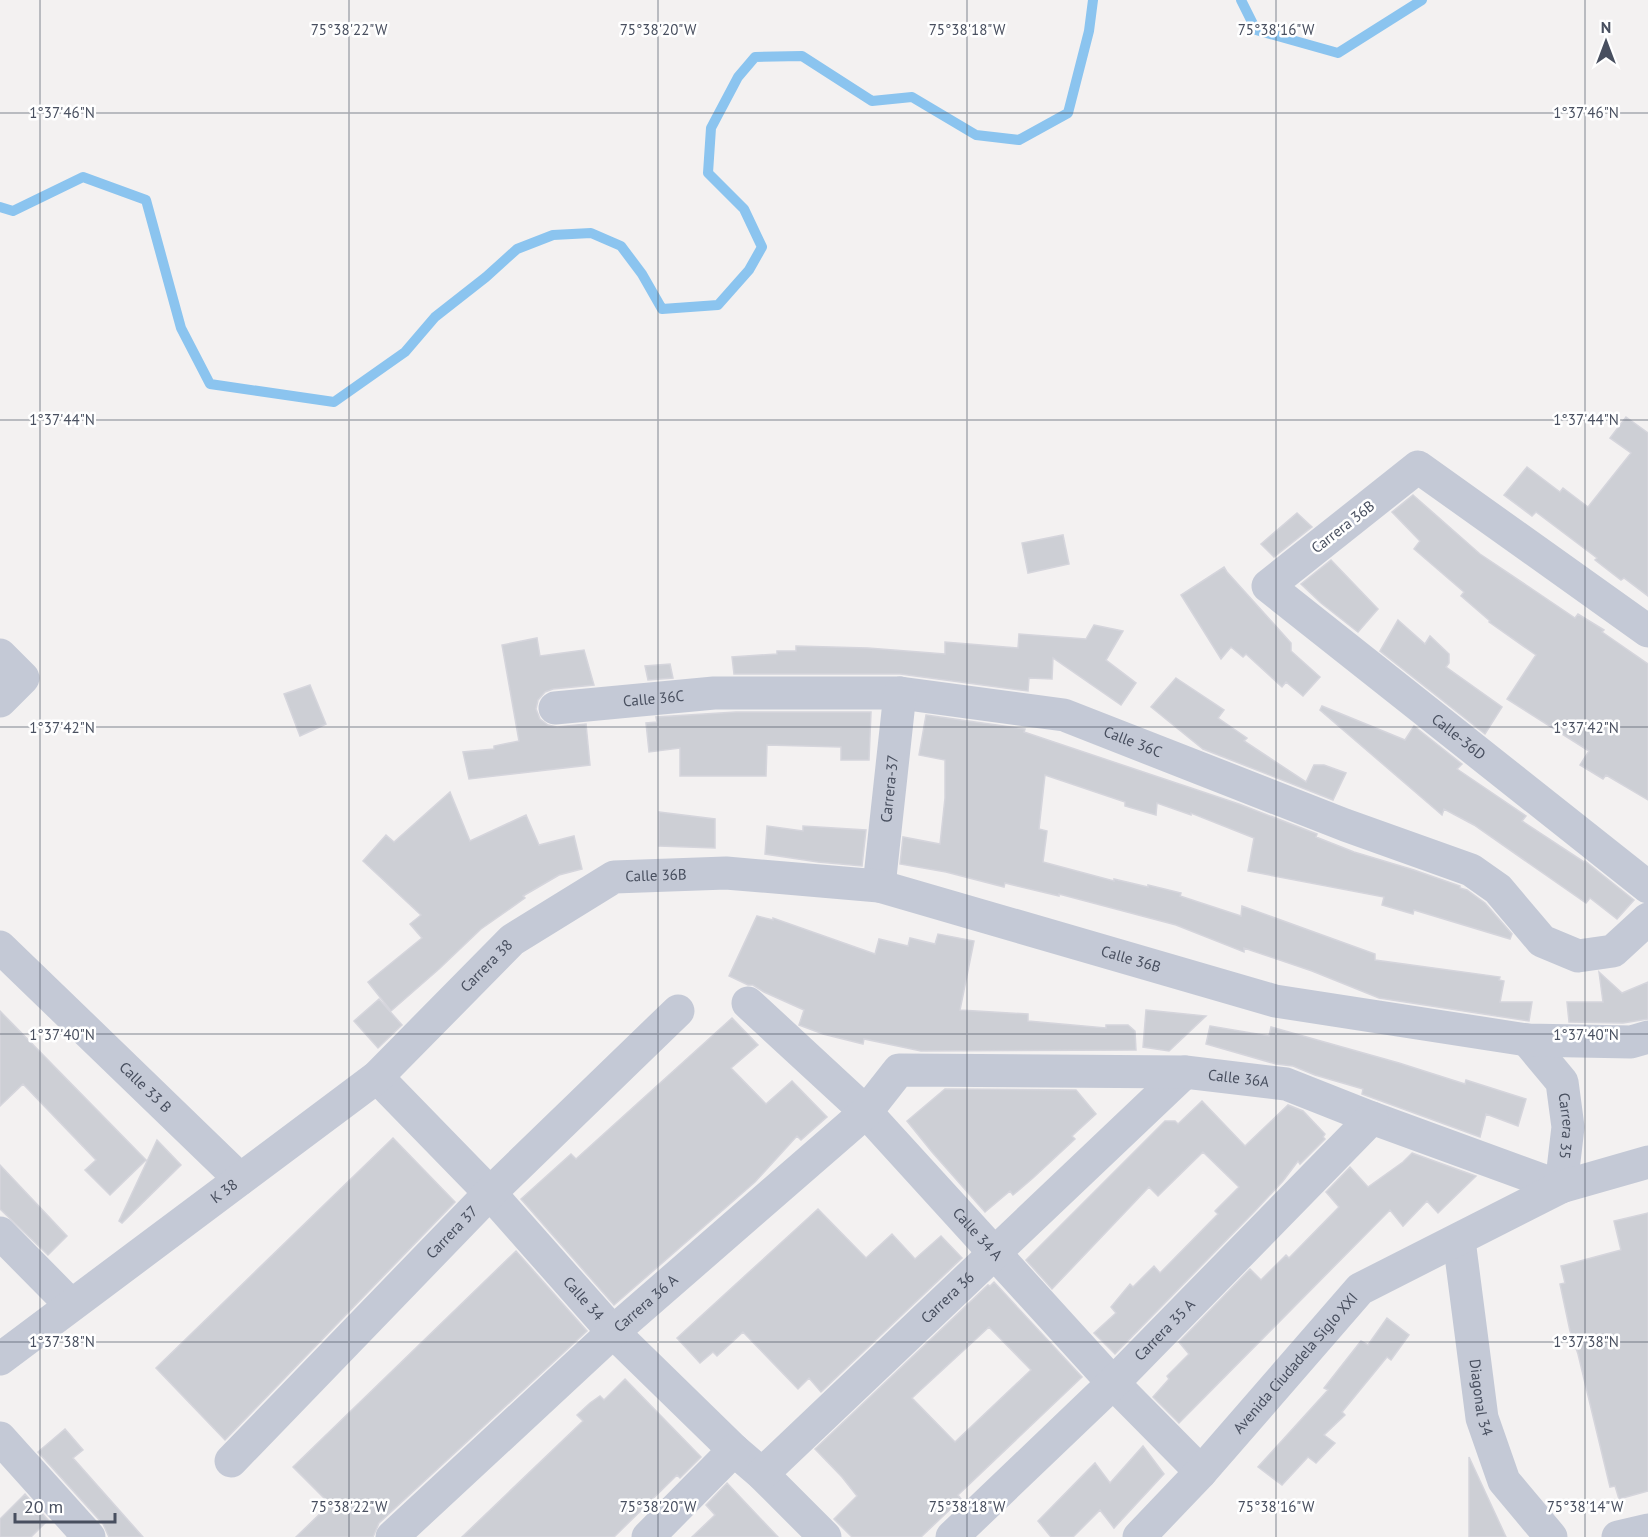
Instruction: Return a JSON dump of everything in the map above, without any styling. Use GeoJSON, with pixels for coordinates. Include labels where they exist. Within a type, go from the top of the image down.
{"type":"FeatureCollection","features":[{"type":"Feature","properties":{"kind":"street","name":"Carrera 36B"},"geometry":{"type":"LineString","coordinates":[[1268,586],[1418,467],[1648,631]]}},
{"type":"Feature","properties":{"kind":"street","name":"Calle-36D"},"geometry":{"type":"LineString","coordinates":[[1268,586],[1648,887]]}},
{"type":"Feature","properties":{"kind":"street"},"geometry":{"type":"LineString","coordinates":[[0,655],[23,678],[0,701]]}},
{"type":"Feature","properties":{"kind":"street","name":"Calle 36C"},"geometry":{"type":"LineString","coordinates":[[555,708],[714,693],[900,693],[1064,715],[1345,825],[1471,870],[1498,889],[1542,941],[1578,956],[1613,951],[1648,919]]}},
{"type":"Feature","properties":{"kind":"street","name":"Carrera-37"},"geometry":{"type":"LineString","coordinates":[[879,886],[900,693]]}},
{"type":"Feature","properties":{"kind":"street","name":"Calle 36B"},"geometry":{"type":"LineString","coordinates":[[614,877],[726,873],[879,886],[1275,1001],[1527,1040],[1631,1042],[1648,1037]]}},
{"type":"Feature","properties":{"kind":"street","name":"Carrera 38"},"geometry":{"type":"LineString","coordinates":[[377,1077],[512,940],[614,877]]}},
{"type":"Feature","properties":{"kind":"street","name":"Calle 33 B"},"geometry":{"type":"LineString","coordinates":[[0,947],[240,1179]]}},
{"type":"Feature","properties":{"kind":"street","name":"Calle 34 A"},"geometry":{"type":"LineString","coordinates":[[748,1003],[866,1112],[1113,1383],[1201,1472]]}},
{"type":"Feature","properties":{"kind":"street","name":"Carrera 37"},"geometry":{"type":"LineString","coordinates":[[231,1461],[490,1193],[678,1011]]}},
{"type":"Feature","properties":{"kind":"street","name":"Carrera 35"},"geometry":{"type":"LineString","coordinates":[[1527,1040],[1562,1082],[1568,1127],[1561,1187]]}},
{"type":"Feature","properties":{"kind":"street","name":"Carrera 36 A"},"geometry":{"type":"LineString","coordinates":[[392,1537],[613,1332],[866,1112],[899,1070]]}},
{"type":"Feature","properties":{"kind":"street","name":"Calle 36A"},"geometry":{"type":"LineString","coordinates":[[899,1070],[1185,1072],[1286,1083],[1372,1118],[1561,1187]]}},
{"type":"Feature","properties":{"kind":"street","name":"Carrera 36"},"geometry":{"type":"LineString","coordinates":[[762,1474],[1185,1072]]}},
{"type":"Feature","properties":{"kind":"street","name":"K 38"},"geometry":{"type":"LineString","coordinates":[[0,1359],[377,1077]]}},
{"type":"Feature","properties":{"kind":"street","name":"Calle 34"},"geometry":{"type":"LineString","coordinates":[[377,1077],[490,1193],[613,1332],[825,1537]]}},
{"type":"Feature","properties":{"kind":"street","name":"Carrera 35 A"},"geometry":{"type":"LineString","coordinates":[[952,1537],[1113,1383],[1372,1118]]}},
{"type":"Feature","properties":{"kind":"street","name":"Avenida Ciudadela Siglo XXI"},"geometry":{"type":"LineString","coordinates":[[1139,1537],[1201,1472],[1360,1289],[1561,1187],[1648,1162]]}},
{"type":"Feature","properties":{"kind":"street"},"geometry":{"type":"LineString","coordinates":[[0,1233],[71,1305]]}},
{"type":"Feature","properties":{"kind":"street","name":"Diagonal 34"},"geometry":{"type":"LineString","coordinates":[[1459,1240],[1482,1418],[1504,1481],[1551,1537]]}},
{"type":"Feature","properties":{"kind":"street"},"geometry":{"type":"LineString","coordinates":[[0,1438],[87,1536]]}},
{"type":"Feature","properties":{"kind":"street"},"geometry":{"type":"LineString","coordinates":[[648,1537],[734,1449]]}},
{"type":"Feature","properties":{"kind":"street"},"geometry":{"type":"LineString","coordinates":[[1617,1537],[1648,1530]]}},
{"type":"Feature","properties":{"kind":"building"},"geometry":{"type":"Polygon","coordinates":[[[1626,417],[1648,433],[1648,596],[1624,578],[1621,580],[1595,560],[1597,558],[1536,512],[1532,516],[1504,495],[1527,467],[1560,492],[1563,488],[1588,507],[1631,453],[1610,438],[1626,417]]]}},
{"type":"Feature","properties":{"kind":"building"},"geometry":{"type":"Polygon","coordinates":[[[1413,495],[1480,554],[1575,618],[1578,614],[1604,630],[1602,632],[1648,664],[1648,800],[1606,775],[1603,779],[1580,765],[1589,751],[1507,699],[1536,655],[1489,622],[1461,596],[1464,592],[1414,549],[1420,541],[1392,512],[1413,495]]]}},
{"type":"Feature","properties":{"kind":"building"},"geometry":{"type":"Polygon","coordinates":[[[1297,513],[1312,527],[1274,557],[1261,544],[1297,513]]]}},
{"type":"Feature","properties":{"kind":"building"},"geometry":{"type":"Polygon","coordinates":[[[1063,535],[1069,564],[1028,573],[1022,543],[1063,535]]]}},
{"type":"Feature","properties":{"kind":"building"},"geometry":{"type":"Polygon","coordinates":[[[1331,560],[1378,609],[1358,632],[1301,584],[1331,560]]]}},
{"type":"Feature","properties":{"kind":"building"},"geometry":{"type":"Polygon","coordinates":[[[1224,567],[1291,643],[1291,651],[1320,677],[1303,696],[1286,682],[1282,687],[1246,654],[1243,657],[1231,647],[1221,659],[1181,595],[1224,567]]]}},
{"type":"Feature","properties":{"kind":"building"},"geometry":{"type":"Polygon","coordinates":[[[1398,620],[1425,644],[1430,636],[1449,654],[1449,663],[1446,667],[1502,707],[1485,734],[1380,651],[1398,620]]]}},
{"type":"Feature","properties":{"kind":"building"},"geometry":{"type":"Polygon","coordinates":[[[1094,625],[1123,631],[1106,660],[1136,683],[1121,705],[1053,658],[1052,679],[1029,678],[1028,691],[900,674],[734,674],[732,657],[796,651],[796,646],[868,648],[945,654],[945,642],[1018,648],[1019,634],[1086,639],[1094,625]]]}},
{"type":"Feature","properties":{"kind":"building"},"geometry":{"type":"Polygon","coordinates":[[[537,638],[540,656],[584,650],[594,685],[553,689],[545,692],[538,700],[536,709],[540,719],[548,725],[557,727],[586,724],[590,765],[469,779],[463,752],[494,749],[494,746],[519,741],[502,645],[537,638]]]}},
{"type":"Feature","properties":{"kind":"building"},"geometry":{"type":"Polygon","coordinates":[[[670,664],[673,678],[648,680],[645,666],[670,664]]]}},
{"type":"Feature","properties":{"kind":"building"},"geometry":{"type":"Polygon","coordinates":[[[1176,678],[1224,710],[1218,718],[1247,738],[1244,741],[1306,782],[1314,765],[1324,765],[1346,773],[1333,800],[1203,749],[1151,707],[1176,678]]]}},
{"type":"Feature","properties":{"kind":"building"},"geometry":{"type":"Polygon","coordinates":[[[310,685],[326,724],[300,736],[284,694],[310,685]]]}},
{"type":"Feature","properties":{"kind":"building"},"geometry":{"type":"Polygon","coordinates":[[[1322,706],[1405,740],[1414,726],[1462,764],[1457,769],[1526,816],[1522,821],[1585,861],[1634,900],[1617,919],[1590,898],[1586,903],[1474,825],[1444,809],[1442,815],[1320,710],[1322,706]]]}},
{"type":"Feature","properties":{"kind":"building"},"geometry":{"type":"Polygon","coordinates":[[[736,712],[871,712],[869,760],[841,760],[841,747],[767,745],[766,776],[680,776],[680,748],[649,752],[646,723],[657,722],[656,717],[736,712]]]}},
{"type":"Feature","properties":{"kind":"building"},"geometry":{"type":"Polygon","coordinates":[[[926,715],[1025,729],[1024,732],[1239,804],[1317,834],[1316,837],[1354,852],[1460,886],[1485,903],[1512,934],[1510,939],[1414,910],[1413,914],[1382,905],[1384,897],[1248,871],[1254,838],[1191,813],[1191,815],[1157,803],[1156,815],[1125,806],[1125,802],[1045,775],[1039,829],[1047,831],[1043,862],[1114,881],[1114,879],[1148,887],[1148,885],[1181,893],[1180,896],[1241,916],[1242,906],[1375,954],[1375,960],[1500,977],[1499,980],[1504,981],[1500,1002],[1532,1002],[1529,1021],[1379,998],[1312,971],[1244,948],[1244,952],[1176,925],[1059,894],[1059,896],[1005,883],[1004,887],[946,872],[900,864],[903,837],[940,844],[945,798],[945,760],[919,755],[926,715]]]}},
{"type":"Feature","properties":{"kind":"building"},"geometry":{"type":"Polygon","coordinates":[[[450,792],[470,841],[526,815],[539,845],[574,836],[582,869],[559,875],[523,896],[525,898],[481,929],[391,1011],[368,982],[422,938],[410,924],[421,915],[363,861],[386,835],[394,842],[450,792]]]}},
{"type":"Feature","properties":{"kind":"building"},"geometry":{"type":"Polygon","coordinates":[[[659,812],[715,819],[715,848],[659,846],[659,812]]]}},
{"type":"Feature","properties":{"kind":"building"},"geometry":{"type":"Polygon","coordinates":[[[767,826],[803,831],[803,826],[866,830],[862,866],[765,854],[767,826]]]}},
{"type":"Feature","properties":{"kind":"building"},"geometry":{"type":"Polygon","coordinates":[[[757,916],[773,920],[773,918],[875,954],[879,939],[908,946],[910,938],[935,944],[938,934],[974,941],[960,1010],[1028,1014],[1028,1021],[1106,1028],[1106,1025],[1128,1025],[1135,1031],[1136,1050],[921,1051],[864,1039],[863,1044],[823,1034],[799,1025],[804,1010],[729,976],[757,916]]]}},
{"type":"Feature","properties":{"kind":"building"},"geometry":{"type":"Polygon","coordinates":[[[1599,972],[1622,993],[1648,982],[1648,1019],[1623,1023],[1569,1022],[1567,1002],[1603,1002],[1599,972]]]}},
{"type":"Feature","properties":{"kind":"building"},"geometry":{"type":"Polygon","coordinates":[[[379,999],[402,1025],[378,1048],[354,1021],[379,999]]]}},
{"type":"Feature","properties":{"kind":"building"},"geometry":{"type":"Polygon","coordinates":[[[1146,1010],[1206,1016],[1169,1051],[1143,1047],[1146,1010]]]}},
{"type":"Feature","properties":{"kind":"building"},"geometry":{"type":"Polygon","coordinates":[[[0,1011],[146,1160],[110,1195],[85,1170],[96,1160],[23,1084],[0,1106],[0,1011]]]}},
{"type":"Feature","properties":{"kind":"building"},"geometry":{"type":"Polygon","coordinates":[[[732,1018],[758,1045],[731,1068],[766,1104],[792,1081],[827,1117],[801,1140],[797,1136],[755,1182],[614,1305],[521,1199],[571,1154],[576,1159],[732,1018]]]}},
{"type":"Feature","properties":{"kind":"building"},"geometry":{"type":"Polygon","coordinates":[[[1210,1026],[1269,1036],[1271,1027],[1465,1084],[1466,1080],[1526,1099],[1518,1126],[1486,1114],[1480,1137],[1362,1094],[1363,1089],[1293,1066],[1276,1064],[1206,1044],[1210,1026]]]}},
{"type":"Feature","properties":{"kind":"building"},"geometry":{"type":"Polygon","coordinates":[[[945,1089],[1076,1090],[1096,1114],[1072,1136],[1075,1139],[1033,1178],[1013,1195],[1010,1191],[985,1212],[907,1121],[945,1089]]]}},
{"type":"Feature","properties":{"kind":"building"},"geometry":{"type":"Polygon","coordinates":[[[1202,1101],[1245,1146],[1288,1105],[1303,1111],[1325,1134],[1323,1137],[1325,1139],[1300,1164],[1298,1161],[1254,1212],[1115,1354],[1094,1333],[1116,1313],[1111,1307],[1130,1284],[1133,1287],[1154,1266],[1160,1273],[1218,1214],[1215,1211],[1239,1187],[1203,1152],[1158,1196],[1149,1187],[1052,1289],[1026,1260],[1165,1121],[1175,1121],[1178,1124],[1202,1101]]]}},
{"type":"Feature","properties":{"kind":"building"},"geometry":{"type":"Polygon","coordinates":[[[393,1138],[455,1202],[225,1440],[156,1368],[393,1138]]]}},
{"type":"Feature","properties":{"kind":"building"},"geometry":{"type":"Polygon","coordinates":[[[157,1140],[181,1165],[122,1223],[119,1221],[157,1140]]]}},
{"type":"Feature","properties":{"kind":"building"},"geometry":{"type":"Polygon","coordinates":[[[1412,1153],[1476,1176],[1438,1213],[1427,1201],[1403,1226],[1390,1210],[1179,1423],[1153,1397],[1169,1379],[1167,1376],[1189,1354],[1179,1342],[1250,1269],[1261,1280],[1286,1255],[1289,1258],[1339,1207],[1326,1192],[1350,1167],[1368,1187],[1412,1153]]]}},
{"type":"Feature","properties":{"kind":"building"},"geometry":{"type":"Polygon","coordinates":[[[0,1165],[67,1236],[48,1255],[0,1209],[0,1165]]]}},
{"type":"Feature","properties":{"kind":"building"},"geometry":{"type":"Polygon","coordinates":[[[818,1209],[866,1258],[892,1234],[915,1259],[941,1236],[962,1258],[821,1392],[809,1378],[798,1389],[743,1332],[717,1356],[713,1352],[700,1363],[677,1338],[818,1209]]]}},
{"type":"Feature","properties":{"kind":"building"},"geometry":{"type":"Polygon","coordinates":[[[1648,1213],[1648,1491],[1619,1499],[1615,1486],[1610,1487],[1578,1354],[1570,1331],[1560,1284],[1565,1283],[1561,1266],[1621,1250],[1614,1221],[1648,1213]]]}},
{"type":"Feature","properties":{"kind":"building"},"geometry":{"type":"Polygon","coordinates":[[[516,1251],[587,1331],[379,1523],[373,1537],[296,1537],[330,1504],[293,1467],[516,1251]]]}},
{"type":"Feature","properties":{"kind":"building"},"geometry":{"type":"Polygon","coordinates":[[[994,1282],[1082,1377],[958,1495],[961,1499],[921,1537],[852,1537],[834,1519],[857,1496],[815,1449],[988,1285],[994,1282]],[[989,1327],[912,1398],[955,1442],[1031,1370],[989,1327]]]}},
{"type":"Feature","properties":{"kind":"building"},"geometry":{"type":"Polygon","coordinates":[[[1387,1318],[1409,1335],[1391,1360],[1387,1357],[1342,1412],[1345,1415],[1324,1435],[1335,1443],[1316,1463],[1308,1457],[1282,1485],[1258,1467],[1328,1390],[1324,1388],[1361,1341],[1368,1345],[1387,1318]]]}},
{"type":"Feature","properties":{"kind":"building"},"geometry":{"type":"Polygon","coordinates":[[[625,1379],[701,1457],[680,1478],[677,1475],[614,1537],[462,1537],[583,1421],[577,1415],[600,1396],[604,1400],[625,1379]]]}},
{"type":"Feature","properties":{"kind":"building"},"geometry":{"type":"Polygon","coordinates":[[[65,1429],[83,1450],[73,1458],[143,1537],[109,1537],[103,1524],[38,1452],[65,1429]]]}},
{"type":"Feature","properties":{"kind":"building"},"geometry":{"type":"Polygon","coordinates":[[[1143,1446],[1164,1474],[1114,1528],[1100,1510],[1073,1537],[1051,1537],[1038,1521],[1095,1463],[1110,1483],[1143,1446]]]}},
{"type":"Feature","properties":{"kind":"building"},"geometry":{"type":"Polygon","coordinates":[[[1469,1457],[1506,1537],[1469,1537],[1469,1457]]]}},
{"type":"Feature","properties":{"kind":"building"},"geometry":{"type":"Polygon","coordinates":[[[727,1483],[778,1537],[692,1537],[715,1515],[706,1505],[727,1483]]]}},
{"type":"Feature","properties":{"kind":"building"},"geometry":{"type":"Polygon","coordinates":[[[25,1494],[48,1520],[31,1537],[0,1537],[0,1519],[25,1494]]]}},
{"type":"Feature","properties":{"kind":"waterway"},"geometry":{"type":"LineString","coordinates":[[0,207],[13,211],[83,177],[146,200],[181,328],[210,384],[334,402],[405,352],[435,317],[517,249],[553,235],[591,233],[621,246],[642,274],[662,309],[718,305],[749,270],[762,247],[744,209],[708,173],[711,128],[738,77],[755,57],[802,56],[872,101],[912,97],[976,135],[1019,140],[1068,113],[1089,31],[1093,0]]}},
{"type":"Feature","properties":{"kind":"waterway"},"geometry":{"type":"LineString","coordinates":[[1241,0],[1256,30],[1338,53],[1422,0]]}}]}
